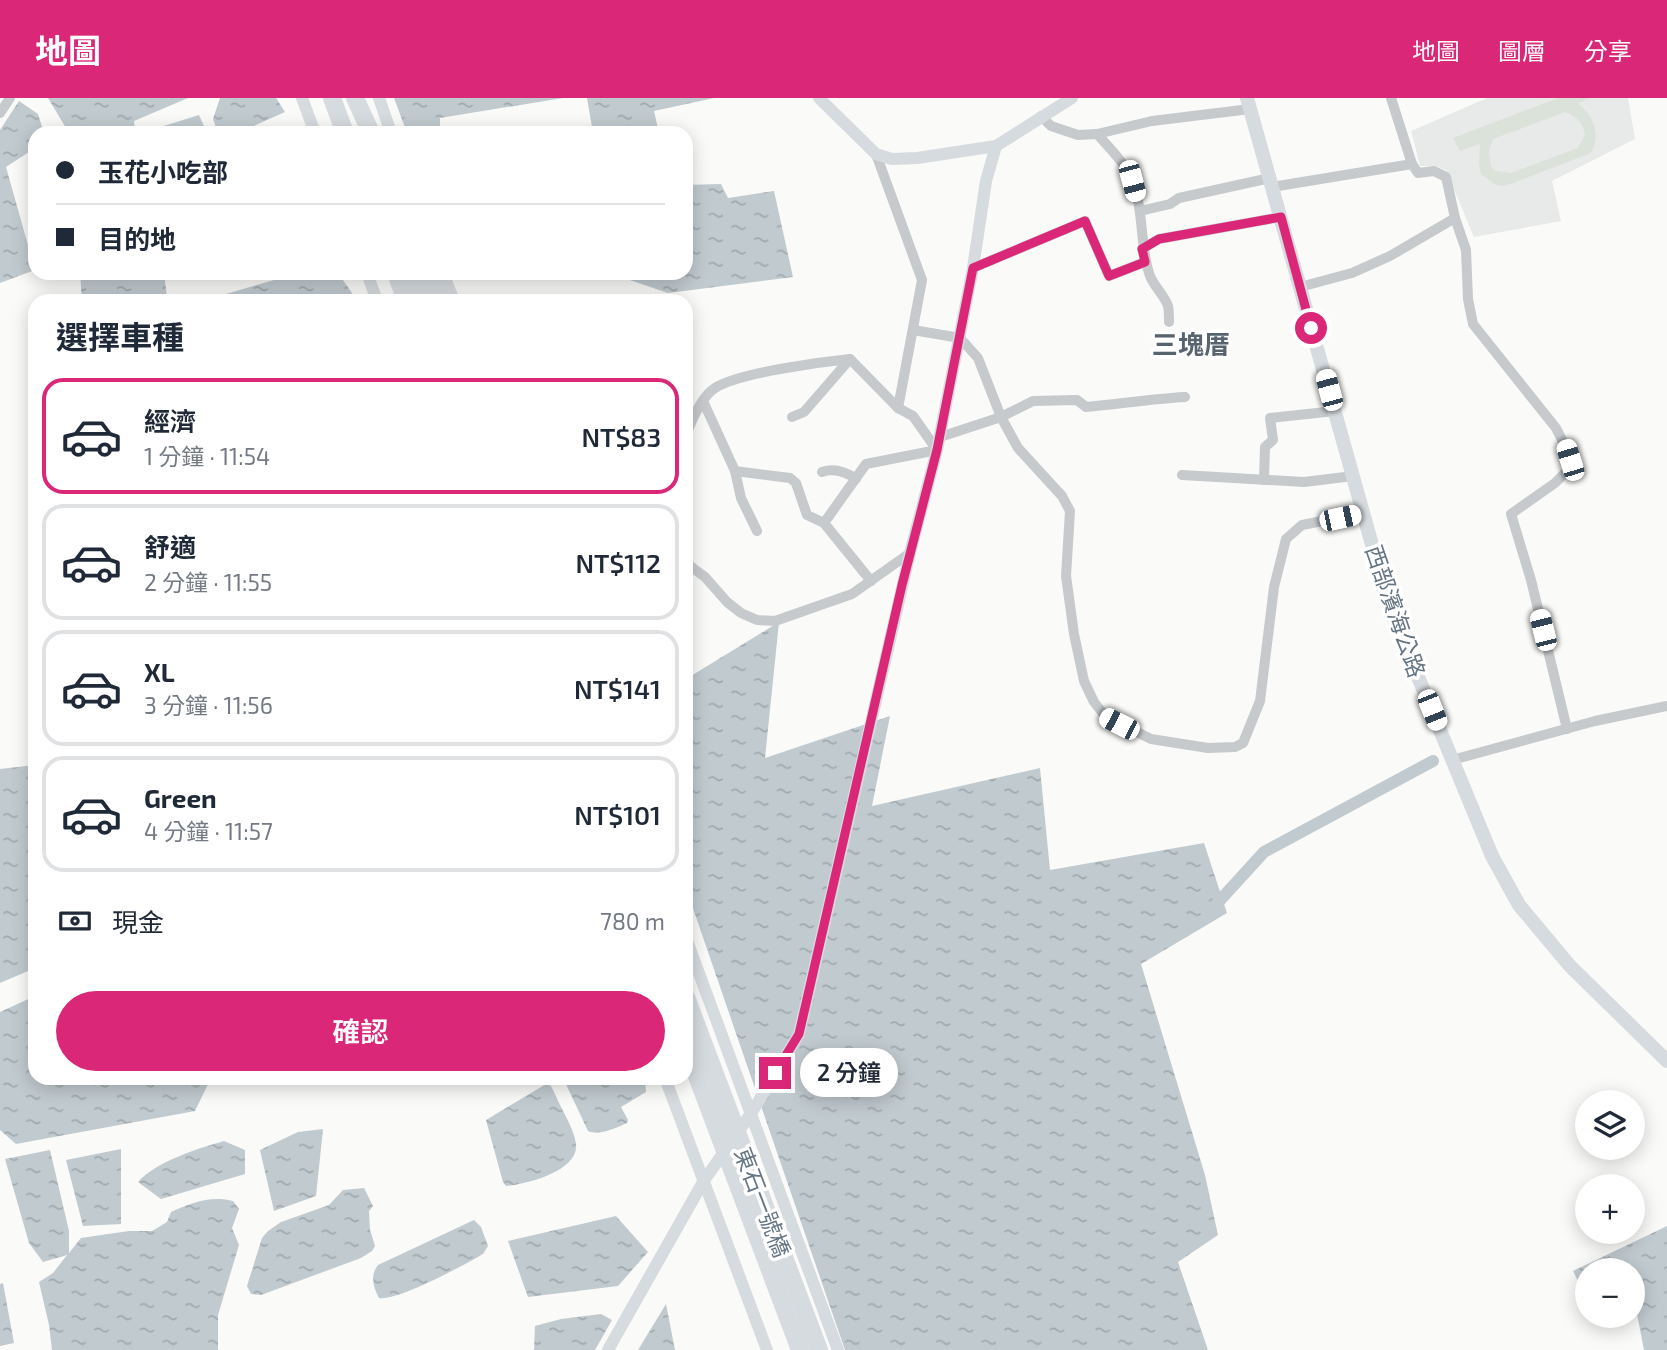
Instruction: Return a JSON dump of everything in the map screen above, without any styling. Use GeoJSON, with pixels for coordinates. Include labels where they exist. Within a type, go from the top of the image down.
{"type":"FeatureCollection","features":[{"type":"Feature","properties":{"kind":"highway"},"geometry":{"type":"LineString","coordinates":[[332,98],[341,126]]}},
{"type":"Feature","properties":{"kind":"highway"},"geometry":{"type":"LineString","coordinates":[[353,98],[360,126]]}},
{"type":"Feature","properties":{"kind":"highway"},"geometry":{"type":"LineString","coordinates":[[353,98],[367,126]]}},
{"type":"Feature","properties":{"kind":"highway","name":"東石一號橋"},"geometry":{"type":"LineString","coordinates":[[695,1054],[800,1350]]}},
{"type":"Feature","properties":{"kind":"highway","name":"東石一號橋"},"geometry":{"type":"LineString","coordinates":[[695,1054],[819,1350]]}},
{"type":"Feature","properties":{"kind":"main road"},"geometry":{"type":"LineString","coordinates":[[302,98],[312,126]]}},
{"type":"Feature","properties":{"kind":"main road"},"geometry":{"type":"LineString","coordinates":[[379,98],[389,126]]}},
{"type":"Feature","properties":{"kind":"main road"},"geometry":{"type":"LineString","coordinates":[[819,98],[876,155],[892,159],[917,158],[996,146],[1072,98]]}},
{"type":"Feature","properties":{"kind":"main road","name":"西部濱海公路"},"geometry":{"type":"LineString","coordinates":[[1249,104],[1390,609],[1492,856],[1519,905],[1570,966],[1667,1061]]}},
{"type":"Feature","properties":{"kind":"main road"},"geometry":{"type":"LineString","coordinates":[[608,1350],[703,1182],[752,1112],[799,1034],[910,553],[939,443],[973,268],[986,181],[996,146]]}},
{"type":"Feature","properties":{"kind":"main road"},"geometry":{"type":"LineString","coordinates":[[693,956],[838,1350]]}},
{"type":"Feature","properties":{"kind":"main road"},"geometry":{"type":"LineString","coordinates":[[668,1085],[767,1350]]}},
{"type":"Feature","properties":{"kind":"street"},"geometry":{"type":"LineString","coordinates":[[0,113],[10,98]]}},
{"type":"Feature","properties":{"kind":"street"},"geometry":{"type":"LineString","coordinates":[[1391,98],[1412,164],[1418,173],[1434,171],[1446,177],[1455,218],[1466,250],[1468,299],[1473,324],[1556,428],[1570,460],[1569,469],[1555,483],[1511,514],[1531,580],[1567,729]]}},
{"type":"Feature","properties":{"kind":"street"},"geometry":{"type":"LineString","coordinates":[[1041,116],[1051,126],[1078,135],[1097,134],[1152,121],[1249,104]]}},
{"type":"Feature","properties":{"kind":"street"},"geometry":{"type":"LineString","coordinates":[[1097,134],[1126,168],[1132,181],[1140,211],[1145,262],[1150,278],[1168,305],[1169,322]]}},
{"type":"Feature","properties":{"kind":"street"},"geometry":{"type":"LineString","coordinates":[[876,155],[922,280],[898,408]]}},
{"type":"Feature","properties":{"kind":"street"},"geometry":{"type":"LineString","coordinates":[[1140,211],[1170,204],[1179,198],[1412,164]]}},
{"type":"Feature","properties":{"kind":"street"},"geometry":{"type":"LineString","coordinates":[[1142,249],[1159,239],[1281,217]]}},
{"type":"Feature","properties":{"kind":"street"},"geometry":{"type":"LineString","coordinates":[[1300,288],[1352,273],[1377,262],[1455,218]]}},
{"type":"Feature","properties":{"kind":"street"},"geometry":{"type":"LineString","coordinates":[[973,268],[1085,221],[1109,276],[1145,262]]}},
{"type":"Feature","properties":{"kind":"street"},"geometry":{"type":"LineString","coordinates":[[913,330],[960,338],[978,358],[1001,417],[1018,448],[1062,496],[1070,511],[1066,576],[1084,681],[1094,702],[1106,718],[1151,739],[1208,748],[1235,747],[1243,743],[1260,701],[1274,587],[1286,539],[1302,525],[1363,513]]}},
{"type":"Feature","properties":{"kind":"street"},"geometry":{"type":"LineString","coordinates":[[850,359],[898,408],[913,416],[939,443]]}},
{"type":"Feature","properties":{"kind":"street"},"geometry":{"type":"LineString","coordinates":[[693,420],[713,388],[733,380],[850,359]]}},
{"type":"Feature","properties":{"kind":"street"},"geometry":{"type":"LineString","coordinates":[[792,417],[804,412],[850,359]]}},
{"type":"Feature","properties":{"kind":"street"},"geometry":{"type":"LineString","coordinates":[[824,523],[866,464],[939,443],[1033,401],[1077,400],[1086,407],[1131,403],[1140,399],[1185,397]]}},
{"type":"Feature","properties":{"kind":"street"},"geometry":{"type":"LineString","coordinates":[[703,401],[735,471],[741,498],[757,531]]}},
{"type":"Feature","properties":{"kind":"street"},"geometry":{"type":"LineString","coordinates":[[1264,480],[1265,447],[1273,440],[1270,418],[1335,411]]}},
{"type":"Feature","properties":{"kind":"street"},"geometry":{"type":"LineString","coordinates":[[735,471],[790,478],[796,483],[807,515],[824,523],[872,582]]}},
{"type":"Feature","properties":{"kind":"street"},"geometry":{"type":"LineString","coordinates":[[822,472],[846,472],[856,479]]}},
{"type":"Feature","properties":{"kind":"street"},"geometry":{"type":"LineString","coordinates":[[1182,475],[1304,482],[1353,476]]}},
{"type":"Feature","properties":{"kind":"street"},"geometry":{"type":"LineString","coordinates":[[693,568],[741,613],[757,620],[775,621],[852,594],[910,553]]}},
{"type":"Feature","properties":{"kind":"street"},"geometry":{"type":"LineString","coordinates":[[1452,760],[1667,706]]}},
{"type":"Feature","properties":{"kind":"shaded area"},"geometry":{"type":"Polygon","coordinates":[[[1487,98],[1628,98],[1635,139],[1552,181],[1561,221],[1474,237],[1446,170],[1436,166],[1420,166],[1411,131],[1487,98]]]}},
{"type":"Feature","properties":{"kind":"shaded area"},"geometry":{"type":"Polygon","coordinates":[[[1558,98],[1590,98],[1578,103],[1592,120],[1596,132],[1591,153],[1505,186],[1496,185],[1481,174],[1480,144],[1460,151],[1453,138],[1558,98]],[[1565,112],[1493,139],[1489,151],[1491,167],[1496,171],[1511,173],[1578,148],[1585,135],[1584,130],[1579,120],[1565,112]]]}},
{"type":"Feature","properties":{"kind":"water"},"geometry":{"type":"Polygon","coordinates":[[[48,98],[188,98],[134,121],[134,126],[65,126],[48,98]]]}},
{"type":"Feature","properties":{"kind":"water"},"geometry":{"type":"Polygon","coordinates":[[[220,98],[276,98],[285,112],[254,126],[216,126],[213,119],[220,98]]]}},
{"type":"Feature","properties":{"kind":"water"},"geometry":{"type":"Polygon","coordinates":[[[394,98],[563,98],[440,118],[440,126],[404,126],[394,98]]]}},
{"type":"Feature","properties":{"kind":"water"},"geometry":{"type":"Polygon","coordinates":[[[587,98],[714,98],[654,111],[657,126],[592,126],[587,98]]]}},
{"type":"Feature","properties":{"kind":"water"},"geometry":{"type":"Polygon","coordinates":[[[19,101],[38,114],[42,126],[28,126],[28,153],[6,167],[28,245],[28,273],[0,283],[0,130],[19,101]]]}},
{"type":"Feature","properties":{"kind":"water"},"geometry":{"type":"Polygon","coordinates":[[[199,115],[204,126],[164,126],[199,115]]]}},
{"type":"Feature","properties":{"kind":"water"},"geometry":{"type":"Polygon","coordinates":[[[721,184],[728,198],[774,191],[793,277],[668,293],[630,280],[693,280],[693,185],[721,184]]]}},
{"type":"Feature","properties":{"kind":"water"},"geometry":{"type":"Polygon","coordinates":[[[80,280],[165,280],[167,294],[82,294],[80,280]]]}},
{"type":"Feature","properties":{"kind":"water"},"geometry":{"type":"Polygon","coordinates":[[[274,280],[343,280],[352,293],[352,294],[226,294],[274,280]]]}},
{"type":"Feature","properties":{"kind":"water"},"geometry":{"type":"Polygon","coordinates":[[[779,622],[765,758],[890,716],[872,806],[1040,768],[1050,870],[1204,843],[1227,913],[1141,964],[1205,1175],[1218,1235],[1178,1262],[1208,1350],[845,1350],[693,908],[693,675],[779,622]]]}},
{"type":"Feature","properties":{"kind":"water"},"geometry":{"type":"Polygon","coordinates":[[[28,766],[28,971],[0,983],[0,769],[28,766]]]}},
{"type":"Feature","properties":{"kind":"water"},"geometry":{"type":"Polygon","coordinates":[[[28,999],[28,1085],[208,1085],[195,1111],[16,1144],[0,1130],[0,1012],[28,999]]]}},
{"type":"Feature","properties":{"kind":"water"},"geometry":{"type":"Polygon","coordinates":[[[548,1085],[570,1125],[575,1138],[575,1153],[561,1169],[538,1179],[506,1186],[486,1120],[548,1085]]]}},
{"type":"Feature","properties":{"kind":"water"},"geometry":{"type":"Polygon","coordinates":[[[566,1085],[646,1085],[646,1092],[621,1107],[627,1123],[608,1131],[588,1131],[566,1085]]]}},
{"type":"Feature","properties":{"kind":"water"},"geometry":{"type":"Polygon","coordinates":[[[323,1129],[316,1196],[274,1211],[260,1150],[298,1132],[323,1129]]]}},
{"type":"Feature","properties":{"kind":"water"},"geometry":{"type":"Polygon","coordinates":[[[224,1141],[245,1150],[245,1174],[161,1199],[138,1182],[166,1162],[224,1141]]]}},
{"type":"Feature","properties":{"kind":"water"},"geometry":{"type":"Polygon","coordinates":[[[121,1149],[121,1224],[83,1226],[66,1160],[121,1149]]]}},
{"type":"Feature","properties":{"kind":"water"},"geometry":{"type":"Polygon","coordinates":[[[50,1150],[69,1231],[69,1253],[81,1238],[129,1231],[152,1231],[167,1222],[171,1212],[186,1206],[209,1199],[233,1201],[239,1209],[232,1228],[239,1245],[218,1315],[218,1350],[52,1350],[39,1282],[53,1273],[67,1255],[43,1262],[29,1243],[5,1159],[50,1150]]]}},
{"type":"Feature","properties":{"kind":"water"},"geometry":{"type":"Polygon","coordinates":[[[364,1188],[373,1206],[369,1211],[370,1230],[375,1246],[372,1251],[361,1258],[261,1295],[251,1294],[247,1286],[262,1238],[268,1231],[281,1222],[329,1205],[343,1190],[364,1188]]]}},
{"type":"Feature","properties":{"kind":"water"},"geometry":{"type":"Polygon","coordinates":[[[616,1216],[648,1252],[618,1286],[528,1297],[508,1241],[616,1216]]]}},
{"type":"Feature","properties":{"kind":"water"},"geometry":{"type":"Polygon","coordinates":[[[474,1220],[481,1227],[488,1246],[483,1254],[447,1274],[401,1294],[379,1298],[373,1281],[378,1265],[474,1220]]]}},
{"type":"Feature","properties":{"kind":"water"},"geometry":{"type":"Polygon","coordinates":[[[1667,1226],[1667,1350],[1644,1350],[1640,1328],[1645,1328],[1645,1258],[1600,1258],[1629,1244],[1645,1244],[1645,1237],[1667,1226]]]}},
{"type":"Feature","properties":{"kind":"water"},"geometry":{"type":"Polygon","coordinates":[[[3,1283],[14,1343],[0,1346],[0,1284],[3,1283]]]}},
{"type":"Feature","properties":{"kind":"water"},"geometry":{"type":"Polygon","coordinates":[[[666,1304],[675,1350],[638,1350],[666,1304]]]}},
{"type":"Feature","properties":{"kind":"water"},"geometry":{"type":"Polygon","coordinates":[[[601,1314],[612,1320],[595,1350],[534,1350],[535,1326],[561,1319],[601,1314]]]}},
{"type":"Feature","properties":{"kind":"waterway"},"geometry":{"type":"LineString","coordinates":[[1212,909],[1264,852],[1433,761]]}},
{"type":"Feature","properties":{"kind":"district","name":"三塊厝"},"geometry":{"type":"Point","coordinates":[1191,343]}},
{"type":"Feature","properties":{"kind":"route"},"geometry":{"type":"LineString","coordinates":[[775,1073],[799,1034],[902,585],[937,450],[973,268],[1085,221],[1109,276],[1145,262],[1142,249],[1159,239],[1281,217],[1311,328]]}}]}
